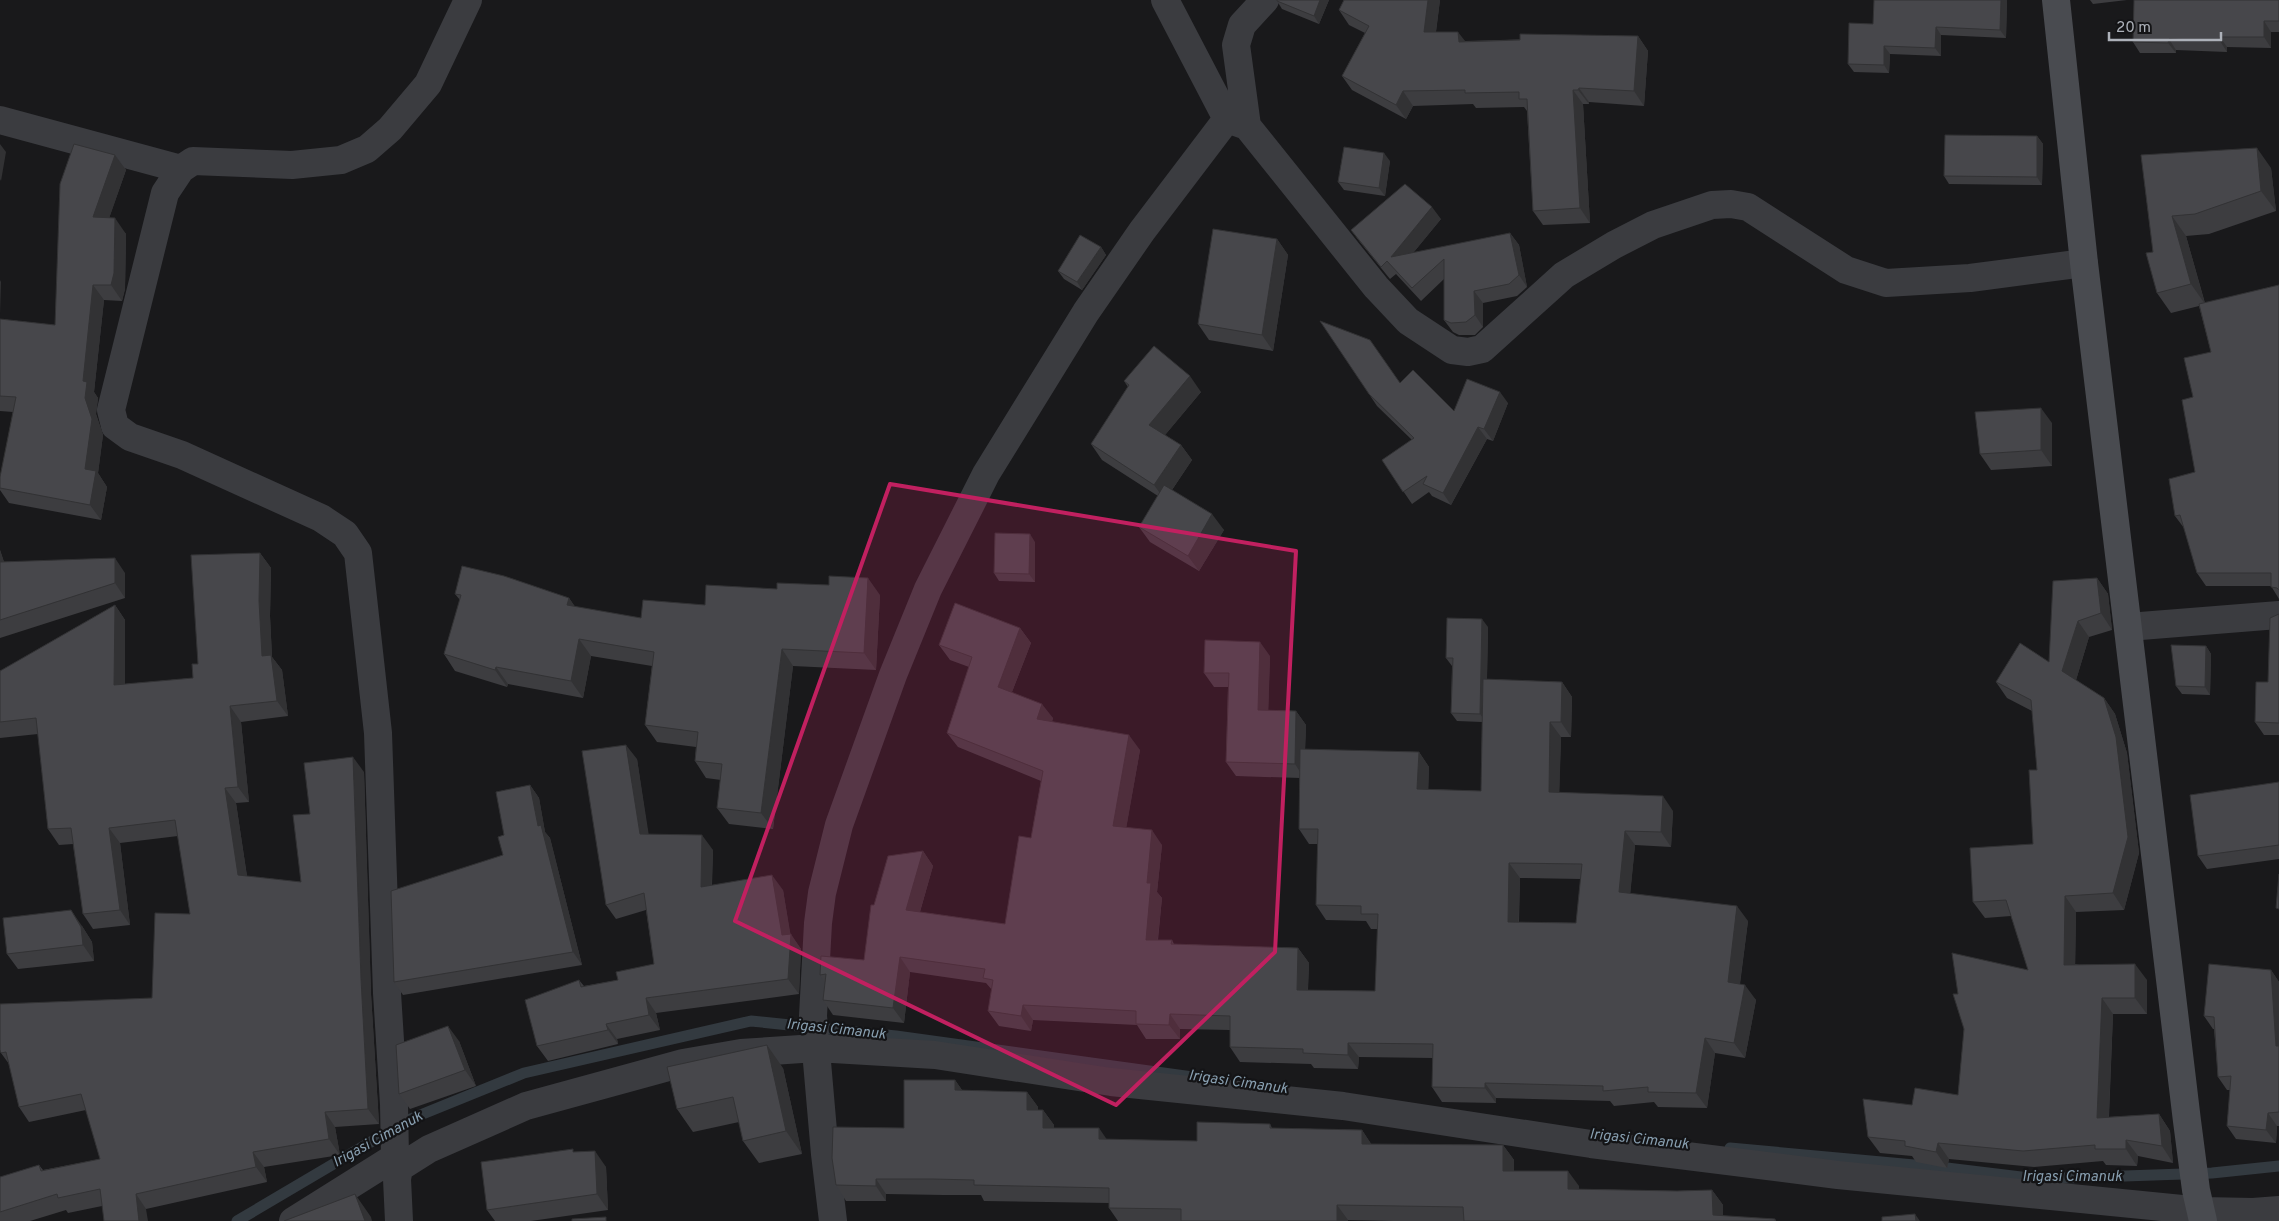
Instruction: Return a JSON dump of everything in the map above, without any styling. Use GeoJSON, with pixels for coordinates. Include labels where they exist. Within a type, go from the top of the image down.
{"type":"FeatureCollection","features":[{"type":"Feature","properties":{"kind":"street"},"geometry":{"type":"LineString","coordinates":[[399,1221],[387,993],[378,733],[358,553],[345,534],[321,518],[182,455],[130,437],[115,426],[111,410],[165,193],[181,169],[192,161],[292,165],[341,160],[367,149],[390,129],[428,84],[468,0]]}},
{"type":"Feature","properties":{"kind":"street"},"geometry":{"type":"LineString","coordinates":[[1165,0],[1237,122],[1376,287],[1408,321],[1452,350],[1468,352],[1482,348],[1564,275],[1614,245],[1653,225],[1712,206],[1731,204],[1748,207],[1846,270],[1886,283],[1970,278],[2084,263]]}},
{"type":"Feature","properties":{"kind":"street"},"geometry":{"type":"LineString","coordinates":[[833,1221],[815,1041],[814,990],[818,923],[822,893],[839,825],[893,675],[928,589],[986,474],[1086,312],[1147,223],[1237,122],[1236,46],[1242,25],[1265,0]]}},
{"type":"Feature","properties":{"kind":"street"},"geometry":{"type":"LineString","coordinates":[[2056,0],[2084,263],[2187,1121],[2200,1207]]}},
{"type":"Feature","properties":{"kind":"street"},"geometry":{"type":"LineString","coordinates":[[0,120],[181,169]]}},
{"type":"Feature","properties":{"kind":"street"},"geometry":{"type":"LineString","coordinates":[[2128,627],[2279,615]]}},
{"type":"Feature","properties":{"kind":"street"},"geometry":{"type":"LineString","coordinates":[[293,1221],[396,1155],[429,1149],[526,1106],[683,1063],[815,1041],[935,1055],[1111,1082],[1343,1106],[1591,1144],[1838,1175],[2253,1212],[2279,1210]]}},
{"type":"Feature","properties":{"kind":"highlighted area"},"geometry":{"type":"Polygon","coordinates":[[[890,484],[1296,551],[1275,952],[1116,1105],[735,921],[890,484]]]}},
{"type":"Feature","properties":{"kind":"building"},"geometry":{"type":"Polygon","coordinates":[[[1277,0],[1320,0],[1314,16],[1277,0]]]}},
{"type":"Feature","properties":{"kind":"building"},"geometry":{"type":"Polygon","coordinates":[[[1344,0],[1428,0],[1424,32],[1458,32],[1459,42],[1520,40],[1520,34],[1638,36],[1634,91],[1579,88],[1578,90],[1573,90],[1580,208],[1533,211],[1527,99],[1519,99],[1519,92],[1465,93],[1465,90],[1403,91],[1396,105],[1342,76],[1369,26],[1339,10],[1344,0]]]}},
{"type":"Feature","properties":{"kind":"building"},"geometry":{"type":"Polygon","coordinates":[[[1874,0],[2001,0],[2000,30],[1936,27],[1935,48],[1884,46],[1884,65],[1848,64],[1849,23],[1873,24],[1874,0]]]}},
{"type":"Feature","properties":{"kind":"building"},"geometry":{"type":"Polygon","coordinates":[[[2134,0],[2279,0],[2279,21],[2264,21],[2264,37],[2220,37],[2220,41],[2169,39],[2168,43],[2133,42],[2134,0]]]}},
{"type":"Feature","properties":{"kind":"building"},"geometry":{"type":"Polygon","coordinates":[[[1945,135],[2037,136],[2037,177],[1944,176],[1945,135]]]}},
{"type":"Feature","properties":{"kind":"building"},"geometry":{"type":"Polygon","coordinates":[[[74,144],[115,155],[93,217],[115,218],[114,273],[111,285],[93,285],[83,381],[87,382],[85,398],[92,419],[85,469],[96,471],[90,505],[0,488],[0,477],[16,397],[0,396],[0,319],[55,325],[60,184],[74,144]]]}},
{"type":"Feature","properties":{"kind":"building"},"geometry":{"type":"Polygon","coordinates":[[[1344,147],[1384,153],[1379,188],[1338,182],[1344,147]]]}},
{"type":"Feature","properties":{"kind":"building"},"geometry":{"type":"Polygon","coordinates":[[[2257,148],[2261,191],[2195,214],[2172,216],[2191,284],[2157,293],[2146,253],[2153,252],[2141,155],[2257,148]]]}},
{"type":"Feature","properties":{"kind":"building"},"geometry":{"type":"Polygon","coordinates":[[[1405,184],[1432,207],[1391,257],[1510,233],[1519,275],[1509,284],[1474,291],[1475,315],[1466,322],[1451,323],[1444,320],[1444,259],[1412,288],[1387,261],[1381,267],[1351,230],[1405,184]]]}},
{"type":"Feature","properties":{"kind":"building"},"geometry":{"type":"Polygon","coordinates":[[[1213,229],[1277,239],[1262,335],[1198,324],[1213,229]]]}},
{"type":"Feature","properties":{"kind":"building"},"geometry":{"type":"Polygon","coordinates":[[[1080,235],[1101,247],[1077,282],[1058,271],[1080,235]]]}},
{"type":"Feature","properties":{"kind":"building"},"geometry":{"type":"Polygon","coordinates":[[[2279,285],[2279,590],[2271,587],[2271,573],[2197,573],[2180,515],[2175,516],[2169,479],[2195,472],[2182,400],[2193,397],[2184,358],[2211,352],[2199,304],[2279,285]]]}},
{"type":"Feature","properties":{"kind":"building"},"geometry":{"type":"Polygon","coordinates":[[[1320,321],[1370,340],[1400,383],[1413,370],[1454,411],[1467,379],[1500,392],[1484,429],[1478,427],[1443,493],[1423,484],[1427,476],[1403,492],[1382,460],[1414,438],[1369,394],[1320,321]]]}},
{"type":"Feature","properties":{"kind":"building"},"geometry":{"type":"Polygon","coordinates":[[[1154,346],[1190,376],[1149,425],[1181,445],[1154,485],[1091,444],[1129,385],[1124,381],[1154,346]]]}},
{"type":"Feature","properties":{"kind":"building"},"geometry":{"type":"Polygon","coordinates":[[[2041,408],[2041,450],[1980,454],[1975,412],[2041,408]]]}},
{"type":"Feature","properties":{"kind":"building"},"geometry":{"type":"Polygon","coordinates":[[[1164,485],[1212,514],[1188,556],[1139,527],[1164,485]]]}},
{"type":"Feature","properties":{"kind":"building"},"geometry":{"type":"Polygon","coordinates":[[[995,533],[1030,534],[1029,574],[994,573],[995,533]]]}},
{"type":"Feature","properties":{"kind":"building"},"geometry":{"type":"Polygon","coordinates":[[[260,553],[259,601],[262,656],[271,655],[277,701],[230,706],[238,787],[225,788],[238,875],[301,882],[293,815],[310,814],[304,763],[353,757],[368,1109],[325,1112],[329,1139],[253,1152],[256,1167],[136,1194],[139,1221],[104,1221],[100,1189],[58,1198],[57,1194],[0,1212],[0,1177],[39,1165],[41,1171],[100,1159],[81,1094],[19,1107],[6,1052],[1,1053],[0,1050],[0,1004],[152,998],[155,913],[190,914],[175,820],[109,828],[120,910],[83,914],[71,828],[48,829],[36,718],[0,722],[0,671],[115,605],[114,685],[193,678],[192,664],[198,664],[191,555],[260,553]]]}},
{"type":"Feature","properties":{"kind":"building"},"geometry":{"type":"Polygon","coordinates":[[[115,558],[115,583],[0,620],[0,562],[115,558]]]}},
{"type":"Feature","properties":{"kind":"building"},"geometry":{"type":"Polygon","coordinates":[[[462,566],[504,576],[569,598],[567,605],[641,618],[643,600],[705,605],[706,585],[777,589],[777,583],[829,585],[829,576],[868,578],[864,653],[782,649],[761,813],[717,808],[722,764],[695,761],[698,732],[645,725],[654,652],[579,639],[571,681],[496,667],[495,670],[444,654],[461,595],[455,594],[462,566]]]}},
{"type":"Feature","properties":{"kind":"building"},"geometry":{"type":"Polygon","coordinates":[[[2097,578],[2101,613],[2078,621],[2062,671],[2104,698],[2116,737],[2128,837],[2113,893],[2065,896],[2064,965],[2135,964],[2135,998],[2102,998],[2097,1118],[2159,1114],[2162,1146],[2126,1140],[2126,1149],[2095,1149],[2095,1145],[2023,1151],[1938,1143],[1936,1152],[1905,1146],[1905,1141],[1868,1137],[1863,1099],[1912,1105],[1915,1088],[1958,1095],[1964,1029],[1953,994],[1958,994],[1952,953],[2028,970],[2006,900],[1973,902],[1970,848],[2033,844],[2029,770],[2037,770],[2031,700],[1996,682],[2020,643],[2049,662],[2053,581],[2097,578]]]}},
{"type":"Feature","properties":{"kind":"building"},"geometry":{"type":"Polygon","coordinates":[[[955,603],[1020,628],[998,687],[1042,704],[1037,719],[1129,735],[1113,826],[1152,830],[1147,883],[1151,883],[1146,940],[1172,940],[1171,944],[1298,948],[1297,990],[1375,991],[1378,914],[1361,914],[1361,906],[1316,905],[1318,829],[1299,829],[1300,749],[1419,752],[1417,789],[1481,791],[1483,679],[1562,682],[1561,722],[1550,722],[1549,792],[1663,796],[1661,832],[1625,831],[1619,892],[1737,906],[1728,982],[1745,985],[1734,1043],[1705,1038],[1696,1093],[1648,1092],[1648,1087],[1603,1091],[1603,1086],[1485,1083],[1485,1088],[1432,1087],[1433,1044],[1348,1043],[1348,1055],[1303,1053],[1303,1049],[1230,1047],[1230,1016],[1170,1014],[1169,1025],[1136,1024],[1136,1011],[1023,1005],[1021,1016],[988,1011],[993,980],[983,978],[985,969],[900,957],[893,1008],[823,1000],[826,974],[820,975],[821,956],[864,960],[871,905],[874,905],[888,856],[923,851],[906,910],[1005,924],[1019,836],[1031,838],[1043,771],[947,733],[972,657],[939,645],[955,603]],[[1509,863],[1508,922],[1576,923],[1582,864],[1509,863]]]}},
{"type":"Feature","properties":{"kind":"building"},"geometry":{"type":"Polygon","coordinates":[[[2279,614],[2279,723],[2255,722],[2256,682],[2268,682],[2270,618],[2279,614]]]}},
{"type":"Feature","properties":{"kind":"building"},"geometry":{"type":"Polygon","coordinates":[[[1447,618],[1482,619],[1480,714],[1451,713],[1453,658],[1446,658],[1447,618]]]}},
{"type":"Feature","properties":{"kind":"building"},"geometry":{"type":"Polygon","coordinates":[[[1205,640],[1260,642],[1258,710],[1296,711],[1295,764],[1226,762],[1229,673],[1204,673],[1205,640]]]}},
{"type":"Feature","properties":{"kind":"building"},"geometry":{"type":"Polygon","coordinates":[[[2171,645],[2206,646],[2205,687],[2176,686],[2171,645]]]}},
{"type":"Feature","properties":{"kind":"building"},"geometry":{"type":"Polygon","coordinates":[[[626,745],[640,834],[702,835],[701,887],[772,875],[782,935],[791,934],[788,979],[646,998],[649,1015],[606,1024],[608,1030],[537,1046],[525,1000],[579,980],[581,987],[618,980],[616,972],[654,964],[644,893],[606,905],[582,751],[626,745]]]}},
{"type":"Feature","properties":{"kind":"building"},"geometry":{"type":"Polygon","coordinates":[[[2279,782],[2279,845],[2198,856],[2190,795],[2279,782]]]}},
{"type":"Feature","properties":{"kind":"building"},"geometry":{"type":"Polygon","coordinates":[[[530,785],[538,826],[541,825],[573,952],[394,982],[391,891],[503,855],[498,837],[504,835],[496,792],[530,785]]]}},
{"type":"Feature","properties":{"kind":"building"},"geometry":{"type":"Polygon","coordinates":[[[2279,874],[2279,909],[2276,908],[2279,874]]]}},
{"type":"Feature","properties":{"kind":"building"},"geometry":{"type":"Polygon","coordinates":[[[71,910],[81,927],[83,945],[7,954],[3,918],[71,910]]]}},
{"type":"Feature","properties":{"kind":"building"},"geometry":{"type":"Polygon","coordinates":[[[2209,964],[2271,970],[2276,1046],[2279,1046],[2279,1112],[2268,1113],[2266,1130],[2227,1126],[2231,1076],[2218,1077],[2214,1017],[2204,1016],[2209,964]]]}},
{"type":"Feature","properties":{"kind":"building"},"geometry":{"type":"Polygon","coordinates":[[[448,1026],[465,1070],[399,1094],[396,1045],[448,1026]]]}},
{"type":"Feature","properties":{"kind":"building"},"geometry":{"type":"Polygon","coordinates":[[[767,1045],[786,1131],[743,1141],[733,1097],[677,1109],[667,1067],[767,1045]]]}},
{"type":"Feature","properties":{"kind":"building"},"geometry":{"type":"Polygon","coordinates":[[[904,1080],[955,1080],[955,1090],[1027,1092],[1027,1110],[1043,1110],[1043,1128],[1099,1128],[1099,1139],[1197,1141],[1197,1122],[1270,1124],[1270,1128],[1362,1130],[1362,1144],[1503,1145],[1503,1171],[1568,1171],[1568,1189],[1712,1190],[1713,1215],[1775,1219],[1775,1221],[1464,1221],[1463,1207],[1337,1205],[1337,1221],[1181,1221],[1181,1209],[1109,1208],[1109,1188],[974,1185],[974,1180],[933,1179],[876,1179],[876,1186],[836,1185],[832,1158],[833,1127],[904,1128],[904,1080]]]}},
{"type":"Feature","properties":{"kind":"building"},"geometry":{"type":"Polygon","coordinates":[[[573,1149],[573,1152],[595,1151],[597,1194],[487,1210],[481,1162],[573,1149]]]}},
{"type":"Feature","properties":{"kind":"building"},"geometry":{"type":"Polygon","coordinates":[[[355,1194],[365,1221],[284,1221],[355,1194]]]}},
{"type":"Feature","properties":{"kind":"building"},"geometry":{"type":"Polygon","coordinates":[[[1915,1214],[1916,1221],[1882,1221],[1882,1217],[1915,1214]]]}},
{"type":"Feature","properties":{"kind":"building"},"geometry":{"type":"Polygon","coordinates":[[[606,1217],[606,1221],[572,1221],[572,1219],[606,1217]]]}},
{"type":"Feature","properties":{"kind":"waterway","name":"Irigasi Cimanuk"},"geometry":{"type":"LineString","coordinates":[[237,1221],[408,1120],[524,1073],[751,1021],[896,1036],[1207,1079]]}},
{"type":"Feature","properties":{"kind":"waterway","name":"Irigasi Cimanuk"},"geometry":{"type":"LineString","coordinates":[[1730,1148],[1947,1168],[2037,1179],[2212,1173],[2279,1166]]}}]}
